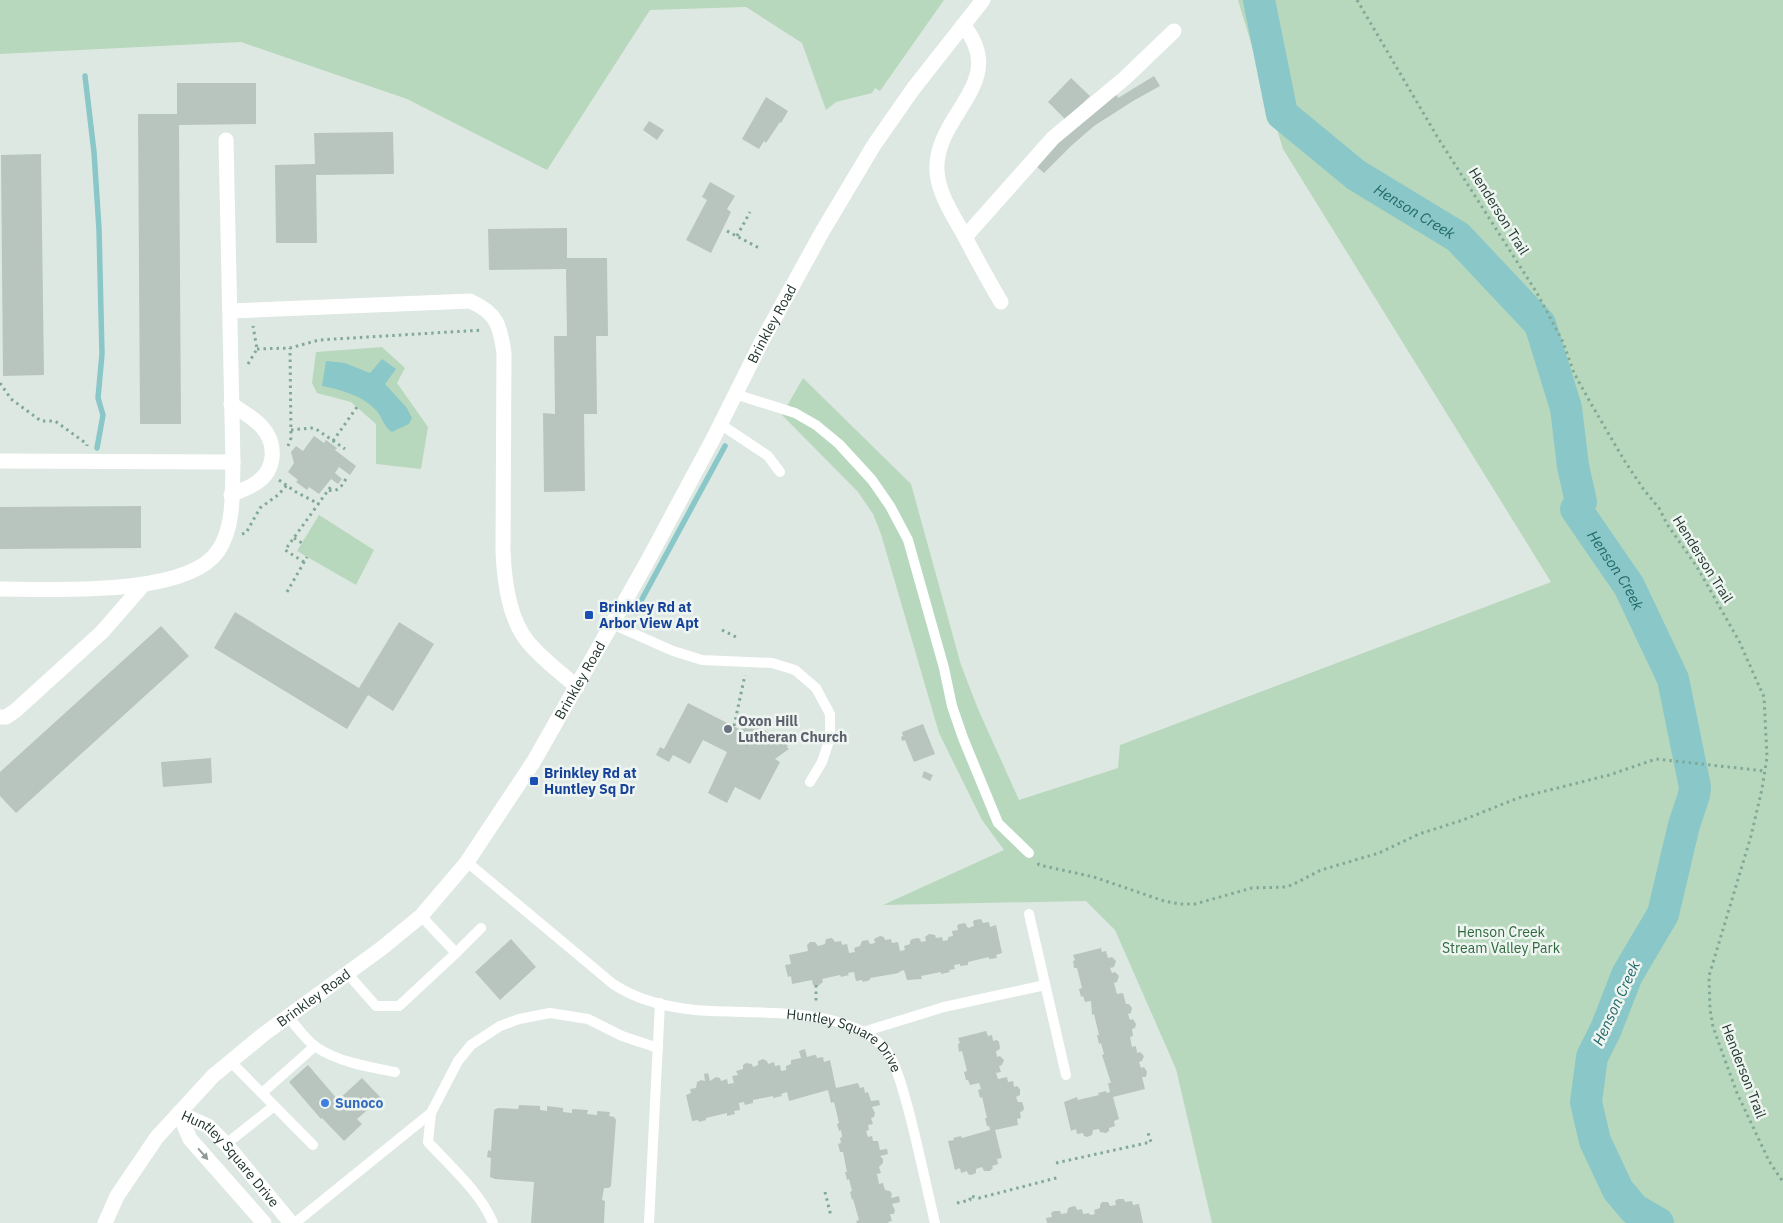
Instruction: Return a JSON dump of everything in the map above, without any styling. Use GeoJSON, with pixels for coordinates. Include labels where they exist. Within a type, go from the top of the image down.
{"type":"FeatureCollection","features":[{"type":"Feature","properties":{"kind":"street","name":"Brinkley Road"},"geometry":{"type":"LineString","coordinates":[[105,1223],[117,1196],[156,1137],[213,1076],[264,1034],[289,1018],[421,916],[468,862],[534,761],[577,687],[668,524],[761,343],[822,232],[874,145],[913,89],[983,0]]}},
{"type":"Feature","properties":{"kind":"street"},"geometry":{"type":"LineString","coordinates":[[963,25],[971,35],[976,46],[980,67],[973,89],[953,118],[943,139],[938,154],[937,172],[942,196],[1001,302]]}},
{"type":"Feature","properties":{"kind":"street"},"geometry":{"type":"LineString","coordinates":[[965,237],[1053,138],[1125,78],[1174,31]]}},
{"type":"Feature","properties":{"kind":"street"},"geometry":{"type":"LineString","coordinates":[[0,589],[61,590],[143,585],[174,579],[191,573],[211,560],[223,542],[230,512],[233,462],[231,404],[237,311],[226,140]]}},
{"type":"Feature","properties":{"kind":"street"},"geometry":{"type":"LineString","coordinates":[[237,311],[470,301],[484,308],[494,317],[504,353],[503,550],[504,577],[508,595],[527,640],[550,664],[577,687]]}},
{"type":"Feature","properties":{"kind":"street"},"geometry":{"type":"LineString","coordinates":[[231,404],[250,416],[262,427],[273,448],[269,470],[263,478],[255,484],[231,495]]}},
{"type":"Feature","properties":{"kind":"street"},"geometry":{"type":"LineString","coordinates":[[0,461],[233,462]]}},
{"type":"Feature","properties":{"kind":"street"},"geometry":{"type":"LineString","coordinates":[[0,717],[15,711],[96,638],[143,585]]}},
{"type":"Feature","properties":{"kind":"street","name":"Huntley Square Drive"},"geometry":{"type":"LineString","coordinates":[[179,1113],[208,1126],[226,1144],[293,1223]]}},
{"type":"Feature","properties":{"kind":"street","name":"Huntley Square Drive"},"geometry":{"type":"LineString","coordinates":[[179,1113],[190,1139],[264,1223]]}},
{"type":"Feature","properties":{"kind":"lane"},"geometry":{"type":"LineString","coordinates":[[735,394],[795,413],[816,425],[839,444],[859,465],[890,506],[908,540],[944,668],[952,706],[970,755],[998,823],[1029,853]]}},
{"type":"Feature","properties":{"kind":"lane"},"geometry":{"type":"LineString","coordinates":[[720,424],[768,456],[780,472]]}},
{"type":"Feature","properties":{"kind":"lane"},"geometry":{"type":"LineString","coordinates":[[612,624],[673,651],[702,660],[772,663],[795,670],[816,688],[830,714],[830,738],[822,762],[810,782]]}},
{"type":"Feature","properties":{"kind":"lane","name":"Huntley Square Drive"},"geometry":{"type":"LineString","coordinates":[[468,862],[612,984],[635,997],[694,1010],[810,1016],[834,1020],[863,1032],[879,1042],[892,1059],[898,1076],[914,1130],[935,1223]]}},
{"type":"Feature","properties":{"kind":"lane"},"geometry":{"type":"LineString","coordinates":[[1029,914],[1066,1075]]}},
{"type":"Feature","properties":{"kind":"lane"},"geometry":{"type":"LineString","coordinates":[[421,916],[456,953]]}},
{"type":"Feature","properties":{"kind":"lane"},"geometry":{"type":"LineString","coordinates":[[348,973],[376,1006],[399,1006],[481,928]]}},
{"type":"Feature","properties":{"kind":"lane"},"geometry":{"type":"LineString","coordinates":[[863,1032],[944,1007],[1046,985]]}},
{"type":"Feature","properties":{"kind":"lane"},"geometry":{"type":"LineString","coordinates":[[649,1223],[660,1003]]}},
{"type":"Feature","properties":{"kind":"lane"},"geometry":{"type":"LineString","coordinates":[[493,1223],[488,1210],[480,1199],[428,1142],[431,1112],[458,1061],[471,1045],[500,1026],[519,1019],[550,1013],[588,1019],[622,1036],[658,1048]]}},
{"type":"Feature","properties":{"kind":"lane"},"geometry":{"type":"LineString","coordinates":[[289,1018],[314,1046],[333,1056],[369,1067],[395,1072]]}},
{"type":"Feature","properties":{"kind":"lane"},"geometry":{"type":"LineString","coordinates":[[262,1093],[314,1046]]}},
{"type":"Feature","properties":{"kind":"lane"},"geometry":{"type":"LineString","coordinates":[[231,1062],[313,1145]]}},
{"type":"Feature","properties":{"kind":"lane"},"geometry":{"type":"LineString","coordinates":[[226,1144],[274,1106]]}},
{"type":"Feature","properties":{"kind":"lane"},"geometry":{"type":"LineString","coordinates":[[293,1223],[431,1112]]}},
{"type":"Feature","properties":{"kind":"path","name":"Henderson Trail"},"geometry":{"type":"LineString","coordinates":[[1357,0],[1438,138],[1538,293],[1564,342],[1574,373],[1624,460],[1644,490],[1659,508],[1667,524],[1697,567],[1739,641],[1764,697],[1765,771],[1751,836],[1709,976],[1709,990],[1713,1027],[1737,1093],[1769,1161],[1783,1182]]}},
{"type":"Feature","properties":{"kind":"path"},"geometry":{"type":"LineString","coordinates":[[737,236],[750,212]]}},
{"type":"Feature","properties":{"kind":"path"},"geometry":{"type":"LineString","coordinates":[[727,231],[761,249]]}},
{"type":"Feature","properties":{"kind":"path"},"geometry":{"type":"LineString","coordinates":[[237,311],[253,326],[257,349],[290,348],[319,340],[498,328]]}},
{"type":"Feature","properties":{"kind":"path"},"geometry":{"type":"LineString","coordinates":[[288,455],[291,430],[290,348]]}},
{"type":"Feature","properties":{"kind":"path"},"geometry":{"type":"LineString","coordinates":[[0,382],[11,399],[41,421],[55,421],[67,429],[87,444],[86,449]]}},
{"type":"Feature","properties":{"kind":"path"},"geometry":{"type":"LineString","coordinates":[[333,441],[357,407]]}},
{"type":"Feature","properties":{"kind":"path"},"geometry":{"type":"LineString","coordinates":[[291,430],[316,429],[345,449]]}},
{"type":"Feature","properties":{"kind":"path"},"geometry":{"type":"LineString","coordinates":[[329,490],[333,491],[339,488],[347,476]]}},
{"type":"Feature","properties":{"kind":"path"},"geometry":{"type":"LineString","coordinates":[[223,542],[246,532],[260,508],[278,495],[287,485],[319,504]]}},
{"type":"Feature","properties":{"kind":"path"},"geometry":{"type":"LineString","coordinates":[[304,562],[285,550],[332,485]]}},
{"type":"Feature","properties":{"kind":"path"},"geometry":{"type":"LineString","coordinates":[[294,538],[302,542]]}},
{"type":"Feature","properties":{"kind":"path"},"geometry":{"type":"LineString","coordinates":[[287,592],[308,557]]}},
{"type":"Feature","properties":{"kind":"path"},"geometry":{"type":"LineString","coordinates":[[722,630],[736,637]]}},
{"type":"Feature","properties":{"kind":"path"},"geometry":{"type":"LineString","coordinates":[[734,726],[749,662]]}},
{"type":"Feature","properties":{"kind":"path"},"geometry":{"type":"LineString","coordinates":[[1029,853],[1039,865],[1094,877],[1164,901],[1195,904],[1252,888],[1284,887],[1320,870],[1379,853],[1419,834],[1463,820],[1518,798],[1609,775],[1656,759],[1765,771]]}},
{"type":"Feature","properties":{"kind":"path"},"geometry":{"type":"LineString","coordinates":[[816,986],[816,1007]]}},
{"type":"Feature","properties":{"kind":"path"},"geometry":{"type":"LineString","coordinates":[[1056,1163],[1150,1142],[1147,1130]]}},
{"type":"Feature","properties":{"kind":"path"},"geometry":{"type":"LineString","coordinates":[[957,1203],[970,1200],[970,1196],[980,1198],[1060,1177]]}},
{"type":"Feature","properties":{"kind":"path"},"geometry":{"type":"LineString","coordinates":[[825,1192],[831,1216]]}},
{"type":"Feature","properties":{"kind":"green space"},"geometry":{"type":"Polygon","coordinates":[[[0,0],[944,0],[880,91],[875,88],[872,93],[836,102],[826,110],[802,43],[746,7],[650,10],[547,170],[407,99],[241,42],[0,54],[0,0]]]}},
{"type":"Feature","properties":{"kind":"green space","name":"Henson Creek Stream Valley Park"},"geometry":{"type":"Polygon","coordinates":[[[1238,0],[1783,0],[1783,1223],[1212,1223],[1176,1069],[1115,930],[1086,901],[883,905],[1004,850],[982,820],[939,733],[881,534],[873,514],[858,492],[782,415],[803,378],[911,484],[961,665],[978,709],[1019,800],[1118,768],[1120,745],[1551,582],[1283,149],[1238,0]]]}},
{"type":"Feature","properties":{"kind":"green space"},"geometry":{"type":"Polygon","coordinates":[[[382,347],[405,368],[397,383],[428,427],[421,469],[376,464],[376,424],[351,402],[317,393],[312,383],[316,352],[382,347]]]}},
{"type":"Feature","properties":{"kind":"green space"},"geometry":{"type":"Polygon","coordinates":[[[319,515],[374,550],[356,585],[297,551],[319,515]]]}},
{"type":"Feature","properties":{"kind":"water"},"geometry":{"type":"Polygon","coordinates":[[[382,359],[396,369],[385,384],[407,408],[412,418],[409,424],[392,432],[376,410],[364,400],[344,391],[322,386],[326,361],[345,363],[370,373],[382,359]]]}},
{"type":"Feature","properties":{"kind":"building"},"geometry":{"type":"Polygon","coordinates":[[[1154,76],[1160,86],[1094,126],[1044,173],[1036,166],[1080,119],[1112,97],[1117,95],[1118,98],[1154,76]]]}},
{"type":"Feature","properties":{"kind":"building"},"geometry":{"type":"Polygon","coordinates":[[[1071,78],[1090,96],[1066,120],[1048,102],[1071,78]]]}},
{"type":"Feature","properties":{"kind":"building"},"geometry":{"type":"Polygon","coordinates":[[[177,83],[256,83],[256,124],[179,125],[181,424],[140,424],[138,114],[177,114],[177,83]]]}},
{"type":"Feature","properties":{"kind":"building"},"geometry":{"type":"Polygon","coordinates":[[[766,97],[788,111],[766,143],[764,141],[759,149],[742,139],[766,97]]]}},
{"type":"Feature","properties":{"kind":"building"},"geometry":{"type":"Polygon","coordinates":[[[649,121],[664,130],[657,140],[643,130],[649,121]]]}},
{"type":"Feature","properties":{"kind":"building"},"geometry":{"type":"Polygon","coordinates":[[[393,132],[394,174],[316,175],[317,243],[276,243],[275,165],[315,164],[314,133],[393,132]]]}},
{"type":"Feature","properties":{"kind":"building"},"geometry":{"type":"Polygon","coordinates":[[[41,154],[44,375],[3,376],[1,155],[41,154]]]}},
{"type":"Feature","properties":{"kind":"building"},"geometry":{"type":"Polygon","coordinates":[[[710,182],[735,196],[727,209],[731,212],[711,253],[686,240],[707,200],[702,197],[710,182]]]}},
{"type":"Feature","properties":{"kind":"building"},"geometry":{"type":"Polygon","coordinates":[[[567,228],[567,258],[607,258],[608,336],[596,336],[597,414],[584,414],[585,491],[544,492],[543,413],[555,414],[554,336],[567,336],[566,269],[489,270],[488,229],[567,228]]]}},
{"type":"Feature","properties":{"kind":"building"},"geometry":{"type":"Polygon","coordinates":[[[314,436],[324,443],[326,440],[337,448],[335,450],[356,466],[350,475],[339,467],[335,473],[342,479],[338,484],[331,479],[319,494],[309,487],[307,490],[296,482],[298,480],[288,472],[294,463],[291,452],[296,446],[303,451],[314,436]]]}},
{"type":"Feature","properties":{"kind":"building"},"geometry":{"type":"Polygon","coordinates":[[[141,506],[141,548],[0,549],[0,507],[141,506]]]}},
{"type":"Feature","properties":{"kind":"building"},"geometry":{"type":"Polygon","coordinates":[[[235,612],[359,688],[399,622],[434,644],[393,711],[368,695],[347,729],[214,648],[235,612]]]}},
{"type":"Feature","properties":{"kind":"building"},"geometry":{"type":"Polygon","coordinates":[[[161,626],[189,656],[16,813],[0,796],[0,772],[161,626]]]}},
{"type":"Feature","properties":{"kind":"building"},"geometry":{"type":"Polygon","coordinates":[[[688,703],[741,730],[745,720],[788,745],[789,749],[775,759],[780,762],[760,800],[735,787],[727,803],[708,793],[727,752],[703,740],[690,764],[673,755],[669,762],[656,755],[660,747],[664,749],[688,703]]]}},
{"type":"Feature","properties":{"kind":"building"},"geometry":{"type":"Polygon","coordinates":[[[923,724],[935,754],[914,762],[905,740],[902,741],[902,732],[923,724]]]}},
{"type":"Feature","properties":{"kind":"building"},"geometry":{"type":"Polygon","coordinates":[[[211,758],[212,783],[163,787],[161,762],[211,758]]]}},
{"type":"Feature","properties":{"kind":"building"},"geometry":{"type":"Polygon","coordinates":[[[924,771],[933,775],[930,781],[922,777],[924,771]]]}},
{"type":"Feature","properties":{"kind":"building"},"geometry":{"type":"Polygon","coordinates":[[[981,919],[983,923],[989,922],[990,927],[996,925],[1002,953],[996,955],[997,958],[989,959],[989,957],[968,962],[968,965],[954,965],[955,969],[949,970],[950,972],[921,976],[922,979],[907,980],[904,970],[899,973],[870,978],[870,980],[863,982],[862,980],[856,981],[854,972],[848,973],[849,975],[841,977],[840,975],[822,979],[823,982],[818,986],[813,985],[812,980],[792,984],[791,976],[788,977],[785,965],[791,964],[789,955],[808,951],[807,945],[810,942],[815,942],[818,946],[825,944],[826,939],[832,938],[835,942],[841,941],[842,945],[847,944],[849,953],[855,952],[854,948],[860,946],[862,941],[868,940],[870,944],[875,943],[874,939],[880,936],[884,937],[885,940],[891,939],[892,943],[898,942],[900,951],[905,950],[904,946],[910,944],[912,939],[918,938],[921,942],[926,941],[925,937],[929,934],[935,935],[936,938],[942,937],[943,941],[948,940],[948,937],[953,936],[952,931],[958,930],[957,926],[959,924],[965,923],[968,928],[974,926],[974,920],[981,919]]]}},
{"type":"Feature","properties":{"kind":"building"},"geometry":{"type":"Polygon","coordinates":[[[511,939],[536,967],[500,1000],[475,972],[511,939]]]}},
{"type":"Feature","properties":{"kind":"building"},"geometry":{"type":"Polygon","coordinates":[[[1101,948],[1102,952],[1106,951],[1108,958],[1112,957],[1116,961],[1114,967],[1110,968],[1112,973],[1115,972],[1119,976],[1117,982],[1114,983],[1117,994],[1123,993],[1126,1004],[1129,1004],[1132,1008],[1131,1013],[1128,1014],[1130,1020],[1133,1019],[1136,1024],[1135,1028],[1132,1029],[1133,1036],[1130,1037],[1132,1047],[1136,1046],[1137,1053],[1140,1052],[1144,1056],[1142,1061],[1139,1062],[1141,1068],[1144,1067],[1147,1072],[1146,1077],[1142,1077],[1145,1089],[1113,1097],[1119,1119],[1114,1121],[1115,1126],[1109,1128],[1109,1131],[1106,1133],[1100,1132],[1099,1129],[1093,1130],[1092,1135],[1087,1137],[1083,1133],[1077,1134],[1076,1129],[1071,1131],[1064,1102],[1077,1097],[1078,1100],[1099,1095],[1098,1093],[1106,1091],[1107,1093],[1110,1092],[1108,1083],[1111,1083],[1102,1055],[1104,1054],[1101,1043],[1099,1044],[1097,1035],[1099,1035],[1094,1014],[1092,1015],[1091,1001],[1085,1002],[1083,996],[1081,997],[1079,989],[1082,988],[1077,968],[1074,968],[1073,961],[1075,960],[1073,955],[1101,948]]]}},
{"type":"Feature","properties":{"kind":"building"},"geometry":{"type":"Polygon","coordinates":[[[986,1031],[988,1036],[992,1035],[993,1041],[997,1040],[999,1042],[1000,1048],[996,1051],[997,1057],[1000,1056],[1004,1060],[1002,1065],[999,1066],[1001,1072],[996,1073],[998,1079],[1007,1077],[1008,1082],[1013,1081],[1014,1087],[1017,1086],[1020,1089],[1020,1095],[1016,1097],[1018,1102],[1022,1102],[1024,1108],[1020,1112],[1021,1118],[1017,1119],[1018,1125],[995,1130],[1002,1158],[997,1159],[998,1164],[992,1166],[993,1168],[990,1171],[984,1171],[982,1167],[976,1169],[976,1173],[971,1175],[967,1171],[961,1173],[960,1168],[955,1170],[948,1141],[954,1140],[953,1138],[961,1136],[962,1138],[990,1130],[985,1118],[987,1118],[982,1097],[980,1098],[978,1090],[981,1089],[979,1083],[970,1085],[968,1080],[966,1080],[964,1072],[967,1071],[962,1051],[959,1052],[958,1044],[960,1043],[958,1038],[986,1031]]]}},
{"type":"Feature","properties":{"kind":"building"},"geometry":{"type":"Polygon","coordinates":[[[805,1049],[807,1057],[816,1055],[817,1058],[823,1057],[824,1062],[830,1060],[836,1088],[858,1083],[860,1088],[864,1087],[865,1093],[868,1092],[871,1101],[879,1100],[880,1105],[872,1107],[875,1113],[874,1117],[871,1118],[873,1124],[868,1125],[869,1130],[866,1131],[868,1137],[872,1136],[873,1141],[878,1141],[880,1150],[887,1149],[888,1154],[880,1156],[883,1159],[883,1163],[879,1167],[881,1173],[877,1174],[879,1184],[883,1183],[885,1190],[890,1191],[892,1194],[891,1198],[899,1196],[900,1202],[892,1204],[895,1210],[894,1214],[890,1214],[892,1221],[889,1223],[857,1223],[856,1221],[859,1220],[850,1192],[852,1191],[849,1179],[847,1180],[845,1172],[847,1172],[843,1152],[840,1152],[838,1144],[841,1143],[841,1130],[839,1131],[834,1102],[831,1103],[828,1090],[789,1101],[787,1092],[781,1094],[782,1096],[753,1100],[753,1103],[745,1105],[744,1102],[739,1103],[740,1110],[734,1111],[735,1114],[727,1116],[727,1113],[706,1118],[706,1120],[699,1122],[698,1120],[692,1121],[686,1095],[691,1093],[690,1089],[696,1088],[697,1082],[705,1081],[704,1074],[708,1073],[710,1081],[716,1077],[720,1078],[721,1081],[727,1079],[728,1084],[734,1083],[732,1076],[738,1075],[736,1071],[743,1069],[743,1065],[746,1063],[752,1064],[753,1067],[758,1065],[758,1061],[763,1059],[768,1064],[774,1062],[775,1066],[780,1065],[781,1071],[786,1070],[786,1066],[791,1064],[791,1060],[801,1058],[799,1051],[805,1049]]]}},
{"type":"Feature","properties":{"kind":"building"},"geometry":{"type":"Polygon","coordinates":[[[308,1065],[338,1100],[362,1078],[381,1098],[357,1119],[362,1124],[344,1141],[321,1119],[289,1082],[308,1065]]]}},
{"type":"Feature","properties":{"kind":"building"},"geometry":{"type":"Polygon","coordinates":[[[519,1105],[540,1106],[540,1110],[547,1111],[547,1106],[563,1108],[563,1112],[572,1113],[572,1109],[588,1110],[587,1114],[597,1115],[597,1111],[610,1112],[609,1116],[614,1117],[616,1120],[611,1186],[604,1188],[602,1200],[605,1201],[604,1223],[531,1223],[534,1182],[490,1177],[491,1158],[487,1157],[488,1150],[491,1151],[494,1110],[498,1108],[518,1109],[519,1105]]]}},
{"type":"Feature","properties":{"kind":"building"},"geometry":{"type":"Polygon","coordinates":[[[1124,1199],[1125,1202],[1132,1201],[1133,1205],[1139,1204],[1143,1223],[1047,1223],[1046,1218],[1052,1217],[1051,1213],[1054,1211],[1060,1211],[1061,1214],[1067,1213],[1068,1208],[1074,1206],[1077,1210],[1082,1209],[1083,1214],[1089,1213],[1090,1215],[1095,1214],[1094,1210],[1100,1208],[1102,1202],[1108,1202],[1110,1206],[1116,1205],[1115,1201],[1124,1199]]]}},
{"type":"Feature","properties":{"kind":"waterway","name":"Henson Creek"},"geometry":{"type":"LineString","coordinates":[[1259,0],[1282,114],[1356,175],[1458,237],[1540,324],[1566,408],[1573,466],[1581,502],[1576,509],[1629,586],[1673,679],[1695,787],[1694,795],[1684,825],[1663,914],[1627,975],[1606,1029],[1592,1057],[1586,1102],[1595,1141],[1618,1190],[1634,1209],[1658,1223]]}},
{"type":"Feature","properties":{"kind":"waterway"},"geometry":{"type":"LineString","coordinates":[[85,76],[94,152],[99,229],[102,354],[98,398],[103,415],[97,448]]}},
{"type":"Feature","properties":{"kind":"waterway"},"geometry":{"type":"LineString","coordinates":[[635,612],[725,446]]}},
{"type":"Feature","properties":{"kind":"place","name":"Brinkley Rd at Arbor View Apt"},"geometry":{"type":"Point","coordinates":[589,615]}},
{"type":"Feature","properties":{"kind":"place","name":"Oxon Hill Lutheran Church"},"geometry":{"type":"Point","coordinates":[728,729]}},
{"type":"Feature","properties":{"kind":"place","name":"Brinkley Rd at Huntley Sq Dr"},"geometry":{"type":"Point","coordinates":[534,781]}},
{"type":"Feature","properties":{"kind":"place","name":"Sunoco"},"geometry":{"type":"Point","coordinates":[325,1103]}}]}
